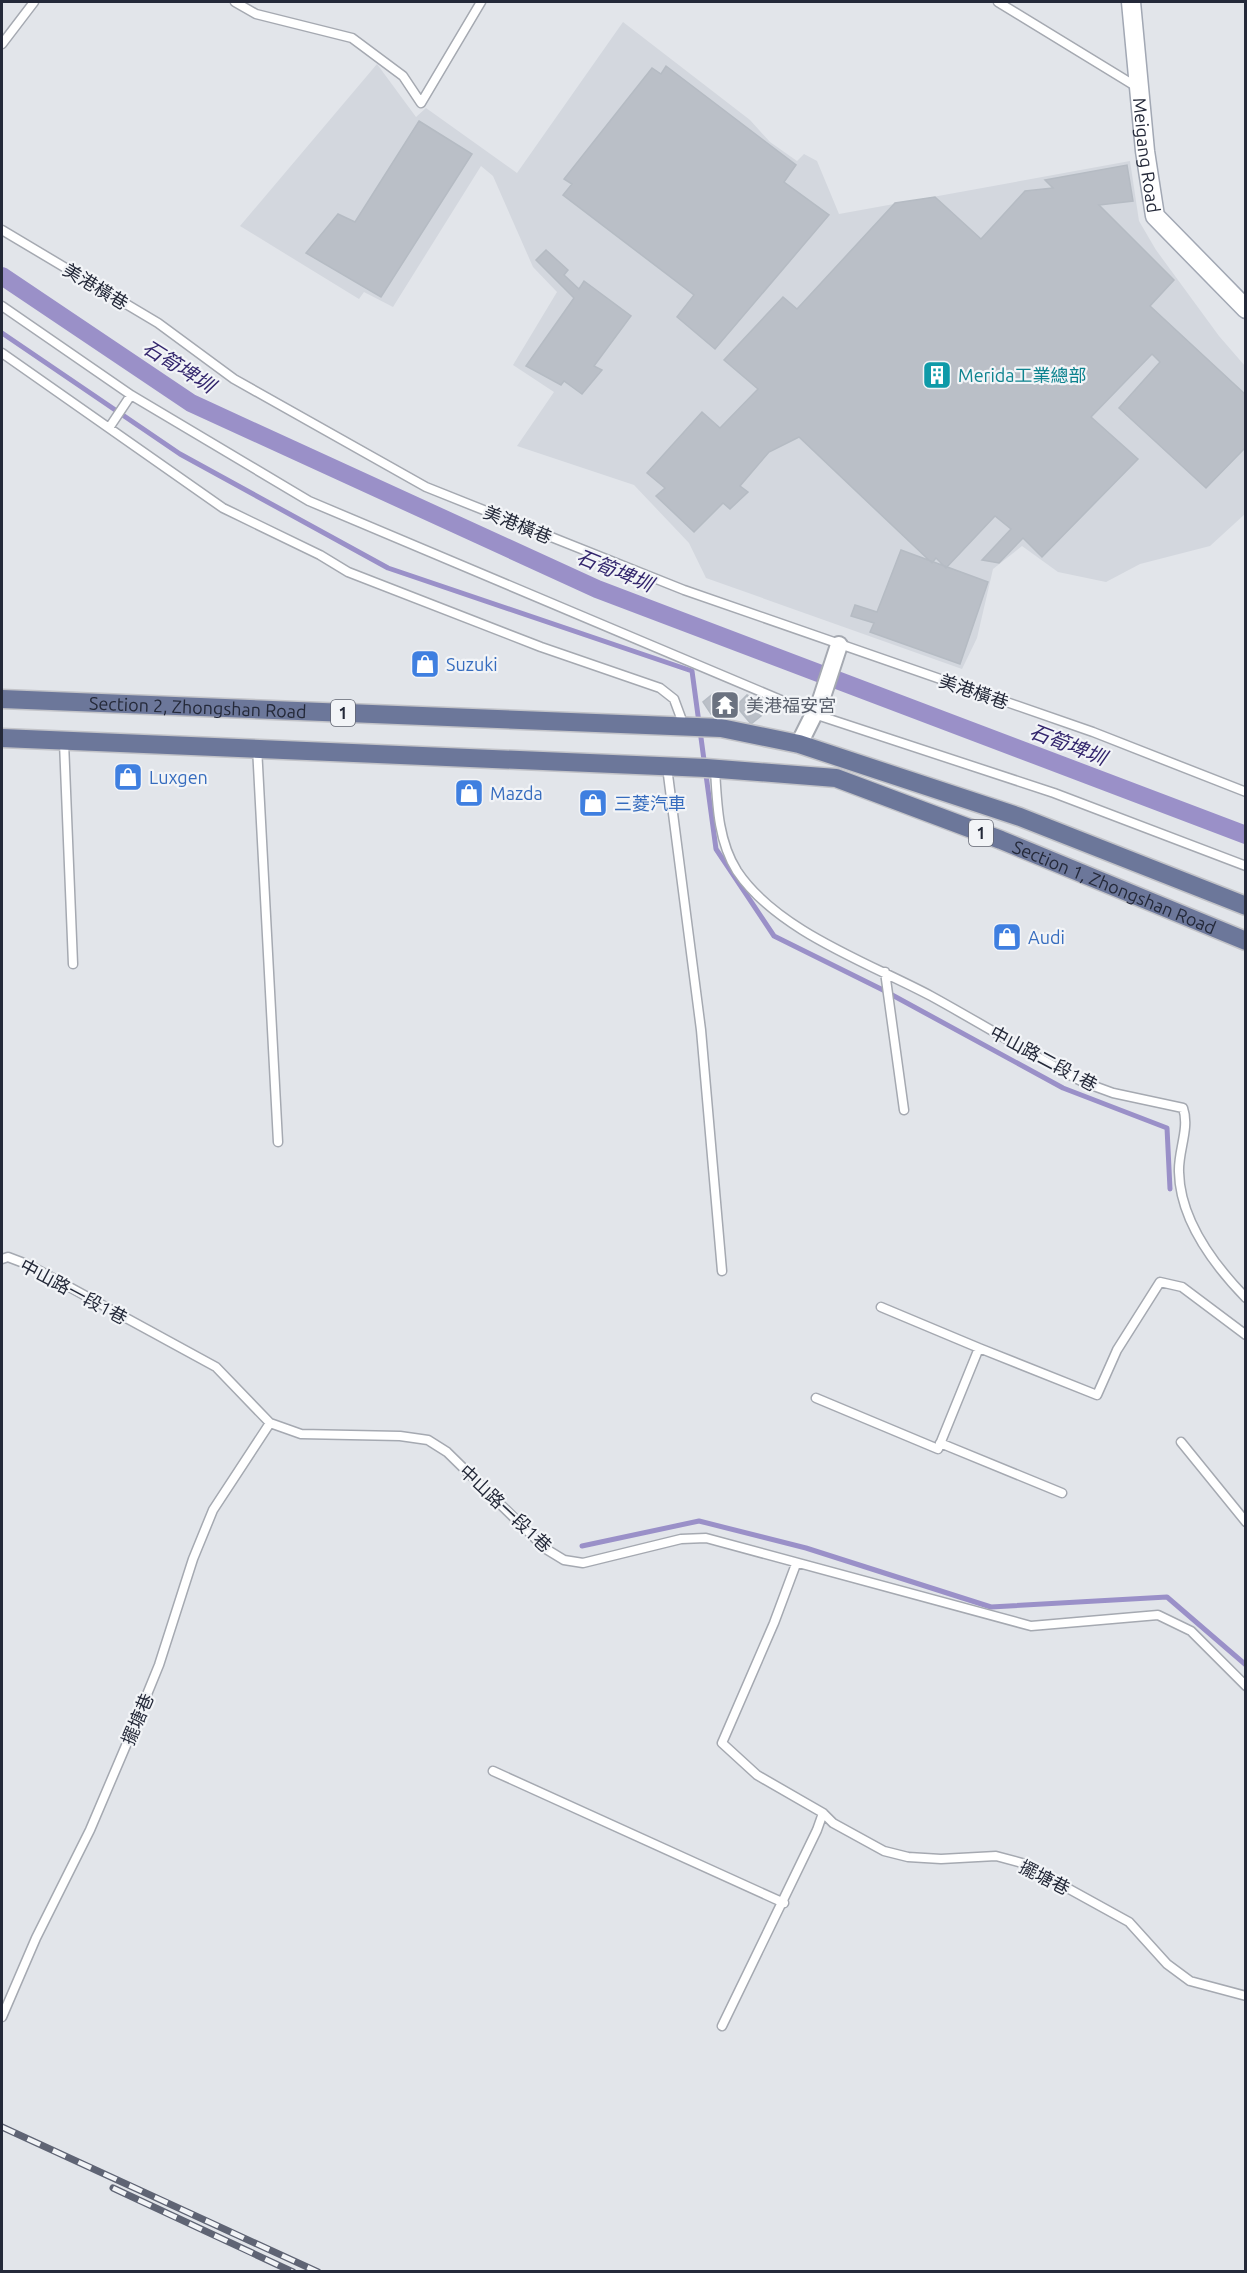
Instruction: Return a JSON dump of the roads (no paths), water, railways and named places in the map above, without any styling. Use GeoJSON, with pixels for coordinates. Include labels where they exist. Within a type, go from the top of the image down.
{"type":"FeatureCollection","features":[{"type":"Feature","properties":{"kind":"main road","name":"Section 2, Zhongshan Road"},"geometry":{"type":"LineString","coordinates":[[2,699],[684,726]]}},
{"type":"Feature","properties":{"kind":"main road","name":"Section 1, Zhongshan Road"},"geometry":{"type":"LineString","coordinates":[[684,726],[721,729],[799,744],[1020,817],[1245,906]]}},
{"type":"Feature","properties":{"kind":"main road","name":"1"},"geometry":{"type":"LineString","coordinates":[[2,738],[257,747],[711,769]]}},
{"type":"Feature","properties":{"kind":"main road","name":"Section 1, Zhongshan Road"},"geometry":{"type":"LineString","coordinates":[[711,769],[836,778],[1001,840],[1245,941]]}},
{"type":"Feature","properties":{"kind":"street","name":"Meigang Road"},"geometry":{"type":"LineString","coordinates":[[1131,2],[1155,216],[1245,309]]}},
{"type":"Feature","properties":{"kind":"street"},"geometry":{"type":"LineString","coordinates":[[799,744],[818,707],[839,645]]}},
{"type":"Feature","properties":{"kind":"lane"},"geometry":{"type":"LineString","coordinates":[[2,44],[34,2]]}},
{"type":"Feature","properties":{"kind":"lane"},"geometry":{"type":"LineString","coordinates":[[235,2],[256,14],[352,38],[403,75],[421,103],[481,2]]}},
{"type":"Feature","properties":{"kind":"lane"},"geometry":{"type":"LineString","coordinates":[[998,2],[1140,88]]}},
{"type":"Feature","properties":{"kind":"lane","name":"美港橫巷"},"geometry":{"type":"LineString","coordinates":[[2,230],[158,323],[234,379],[426,487],[684,590],[1093,732],[1245,792]]}},
{"type":"Feature","properties":{"kind":"lane"},"geometry":{"type":"LineString","coordinates":[[2,306],[131,396],[309,501],[818,707],[1245,866]]}},
{"type":"Feature","properties":{"kind":"lane"},"geometry":{"type":"LineString","coordinates":[[2,353],[223,508],[320,555],[348,572],[541,647],[660,688],[674,699],[684,726]]}},
{"type":"Feature","properties":{"kind":"lane"},"geometry":{"type":"LineString","coordinates":[[109,428],[131,396]]}},
{"type":"Feature","properties":{"kind":"lane"},"geometry":{"type":"LineString","coordinates":[[64,741],[73,964]]}},
{"type":"Feature","properties":{"kind":"lane"},"geometry":{"type":"LineString","coordinates":[[257,747],[278,1142]]}},
{"type":"Feature","properties":{"kind":"lane"},"geometry":{"type":"LineString","coordinates":[[667,767],[701,1030],[722,1271]]}},
{"type":"Feature","properties":{"kind":"lane","name":"中山路二段1巷"},"geometry":{"type":"LineString","coordinates":[[711,769],[722,836],[737,870],[759,896],[794,926],[885,972],[1083,1082],[1113,1093],[1183,1108],[1186,1118],[1179,1172],[1182,1204],[1226,1278],[1245,1298]]}},
{"type":"Feature","properties":{"kind":"lane"},"geometry":{"type":"LineString","coordinates":[[885,972],[904,1110]]}},
{"type":"Feature","properties":{"kind":"lane","name":"中山路一段1巷"},"geometry":{"type":"LineString","coordinates":[[2,1259],[8,1257],[29,1265],[216,1367],[270,1423],[301,1434],[400,1436],[428,1440],[447,1452],[538,1542],[564,1560],[583,1563],[681,1539],[706,1538],[1030,1626],[1158,1615],[1191,1631],[1245,1686]]}},
{"type":"Feature","properties":{"kind":"lane"},"geometry":{"type":"LineString","coordinates":[[881,1307],[1097,1395],[1117,1350],[1160,1282],[1182,1287],[1245,1335]]}},
{"type":"Feature","properties":{"kind":"lane"},"geometry":{"type":"LineString","coordinates":[[816,1398],[938,1449],[979,1348]]}},
{"type":"Feature","properties":{"kind":"lane","name":"擺塘巷"},"geometry":{"type":"LineString","coordinates":[[2,2017],[36,1938],[90,1830],[130,1736],[159,1665],[193,1559],[213,1510],[270,1423]]}},
{"type":"Feature","properties":{"kind":"lane"},"geometry":{"type":"LineString","coordinates":[[1181,1442],[1245,1522]]}},
{"type":"Feature","properties":{"kind":"lane"},"geometry":{"type":"LineString","coordinates":[[940,1443],[1062,1493]]}},
{"type":"Feature","properties":{"kind":"lane","name":"擺塘巷"},"geometry":{"type":"LineString","coordinates":[[796,1564],[774,1623],[722,1743],[757,1775],[823,1813],[832,1823],[884,1851],[908,1857],[940,1859],[996,1856],[1022,1863],[1129,1922],[1167,1964],[1190,1981],[1245,1996]]}},
{"type":"Feature","properties":{"kind":"lane"},"geometry":{"type":"LineString","coordinates":[[493,1771],[784,1903]]}},
{"type":"Feature","properties":{"kind":"lane"},"geometry":{"type":"LineString","coordinates":[[722,2026],[784,1903],[823,1813]]}},
{"type":"Feature","properties":{"kind":"waterway","name":"石筍埤圳"},"geometry":{"type":"LineString","coordinates":[[2,276],[191,403],[597,589],[1246,835]]}},
{"type":"Feature","properties":{"kind":"waterway"},"geometry":{"type":"LineString","coordinates":[[2,333],[180,454],[388,568],[692,671],[716,849],[774,936],[883,990],[1063,1088],[1167,1128],[1170,1189]]}},
{"type":"Feature","properties":{"kind":"waterway"},"geometry":{"type":"LineString","coordinates":[[582,1546],[699,1521],[806,1548],[991,1607],[1167,1597],[1246,1665]]}},
{"type":"Feature","properties":{"kind":"railway"},"geometry":{"type":"LineString","coordinates":[[2,2127],[318,2272]]}},
{"type":"Feature","properties":{"kind":"railway"},"geometry":{"type":"LineString","coordinates":[[113,2188],[293,2272]]}},
{"type":"Feature","properties":{"kind":"place","name":"Merida工業總部"},"geometry":{"type":"Point","coordinates":[937,375]}},
{"type":"Feature","properties":{"kind":"place","name":"Suzuki"},"geometry":{"type":"Point","coordinates":[425,664]}},
{"type":"Feature","properties":{"kind":"place","name":"美港福安宮"},"geometry":{"type":"Point","coordinates":[725,705]}},
{"type":"Feature","properties":{"kind":"place","name":"Luxgen"},"geometry":{"type":"Point","coordinates":[128,777]}},
{"type":"Feature","properties":{"kind":"place","name":"Mazda"},"geometry":{"type":"Point","coordinates":[469,793]}},
{"type":"Feature","properties":{"kind":"place","name":"三菱汽車"},"geometry":{"type":"Point","coordinates":[593,803]}},
{"type":"Feature","properties":{"kind":"place","name":"Audi"},"geometry":{"type":"Point","coordinates":[1007,937]}}]}
